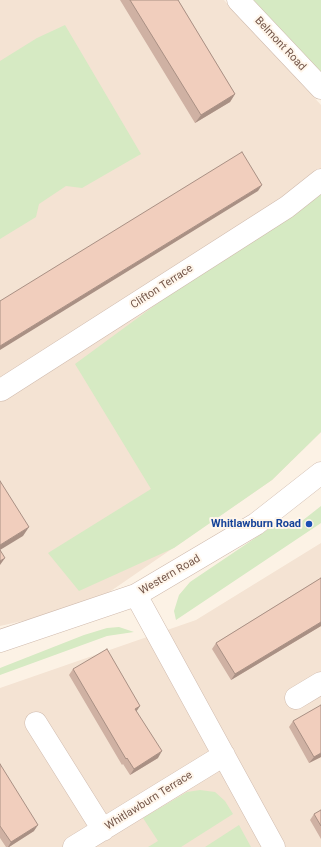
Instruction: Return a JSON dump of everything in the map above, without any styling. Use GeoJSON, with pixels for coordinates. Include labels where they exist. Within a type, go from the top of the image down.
{"type":"FeatureCollection","features":[{"type":"Feature","properties":{"kind":"street","name":"Belmont Road"},"geometry":{"type":"LineString","coordinates":[[238,0],[321,88]]}},
{"type":"Feature","properties":{"kind":"street","name":"Clifton Terrace"},"geometry":{"type":"LineString","coordinates":[[0,390],[287,207],[321,180]]}},
{"type":"Feature","properties":{"kind":"street","name":"Western Road"},"geometry":{"type":"LineString","coordinates":[[0,641],[136,595],[256,524],[321,473]]}},
{"type":"Feature","properties":{"kind":"street"},"geometry":{"type":"LineString","coordinates":[[136,595],[274,847]]}},
{"type":"Feature","properties":{"kind":"street"},"geometry":{"type":"LineString","coordinates":[[296,698],[321,682]]}},
{"type":"Feature","properties":{"kind":"street"},"geometry":{"type":"LineString","coordinates":[[36,723],[103,830]]}},
{"type":"Feature","properties":{"kind":"street","name":"Whitlawburn Terrace"},"geometry":{"type":"LineString","coordinates":[[74,847],[224,755]]}},
{"type":"Feature","properties":{"kind":"shaded area"},"geometry":{"type":"Polygon","coordinates":[[[0,0],[224,0],[321,105],[321,432],[272,480],[89,606],[0,626],[0,0]]]}},
{"type":"Feature","properties":{"kind":"shaded area"},"geometry":{"type":"Polygon","coordinates":[[[321,543],[321,847],[0,847],[0,688],[196,620],[321,543]]]}},
{"type":"Feature","properties":{"kind":"green space"},"geometry":{"type":"Polygon","coordinates":[[[253,0],[321,0],[321,73],[253,0]]]}},
{"type":"Feature","properties":{"kind":"green space"},"geometry":{"type":"Polygon","coordinates":[[[65,25],[141,154],[82,188],[66,186],[39,204],[36,217],[0,239],[0,61],[37,38],[65,25]]]}},
{"type":"Feature","properties":{"kind":"green space"},"geometry":{"type":"Polygon","coordinates":[[[321,188],[321,432],[272,480],[174,548],[79,591],[48,553],[151,489],[75,364],[173,292],[321,188]]]}},
{"type":"Feature","properties":{"kind":"green space"},"geometry":{"type":"Polygon","coordinates":[[[321,506],[321,523],[176,620],[174,611],[179,595],[190,582],[276,524],[293,528],[321,506]]]}},
{"type":"Feature","properties":{"kind":"green space"},"geometry":{"type":"Polygon","coordinates":[[[119,627],[134,632],[107,636],[0,675],[0,668],[84,635],[107,628],[119,627]]]}},
{"type":"Feature","properties":{"kind":"green space"},"geometry":{"type":"Polygon","coordinates":[[[200,790],[215,792],[225,801],[233,814],[181,847],[148,847],[158,841],[143,818],[187,792],[200,790]]]}},
{"type":"Feature","properties":{"kind":"green space"},"geometry":{"type":"Polygon","coordinates":[[[239,825],[251,847],[205,847],[239,825]]]}},
{"type":"Feature","properties":{"kind":"building"},"geometry":{"type":"Polygon","coordinates":[[[130,0],[178,0],[235,94],[201,115],[130,0]]]}},
{"type":"Feature","properties":{"kind":"building"},"geometry":{"type":"Polygon","coordinates":[[[242,152],[262,185],[0,346],[0,301],[242,152]]]}},
{"type":"Feature","properties":{"kind":"building"},"geometry":{"type":"Polygon","coordinates":[[[0,481],[29,527],[0,545],[0,481]]]}},
{"type":"Feature","properties":{"kind":"building"},"geometry":{"type":"Polygon","coordinates":[[[0,550],[5,558],[0,561],[0,550]]]}},
{"type":"Feature","properties":{"kind":"building"},"geometry":{"type":"Polygon","coordinates":[[[321,578],[321,622],[235,674],[216,643],[321,578]]]}},
{"type":"Feature","properties":{"kind":"building"},"geometry":{"type":"Polygon","coordinates":[[[107,649],[140,706],[135,709],[162,751],[134,769],[127,758],[126,759],[73,669],[107,649]]]}},
{"type":"Feature","properties":{"kind":"building"},"geometry":{"type":"Polygon","coordinates":[[[321,705],[321,753],[314,757],[293,721],[321,705]]]}},
{"type":"Feature","properties":{"kind":"building"},"geometry":{"type":"Polygon","coordinates":[[[0,764],[38,825],[11,842],[0,826],[0,764]]]}},
{"type":"Feature","properties":{"kind":"building"},"geometry":{"type":"Polygon","coordinates":[[[321,810],[321,826],[314,814],[321,810]]]}},
{"type":"Feature","properties":{"kind":"place","name":"Whitlawburn Road"},"geometry":{"type":"Point","coordinates":[309,524]}}]}
